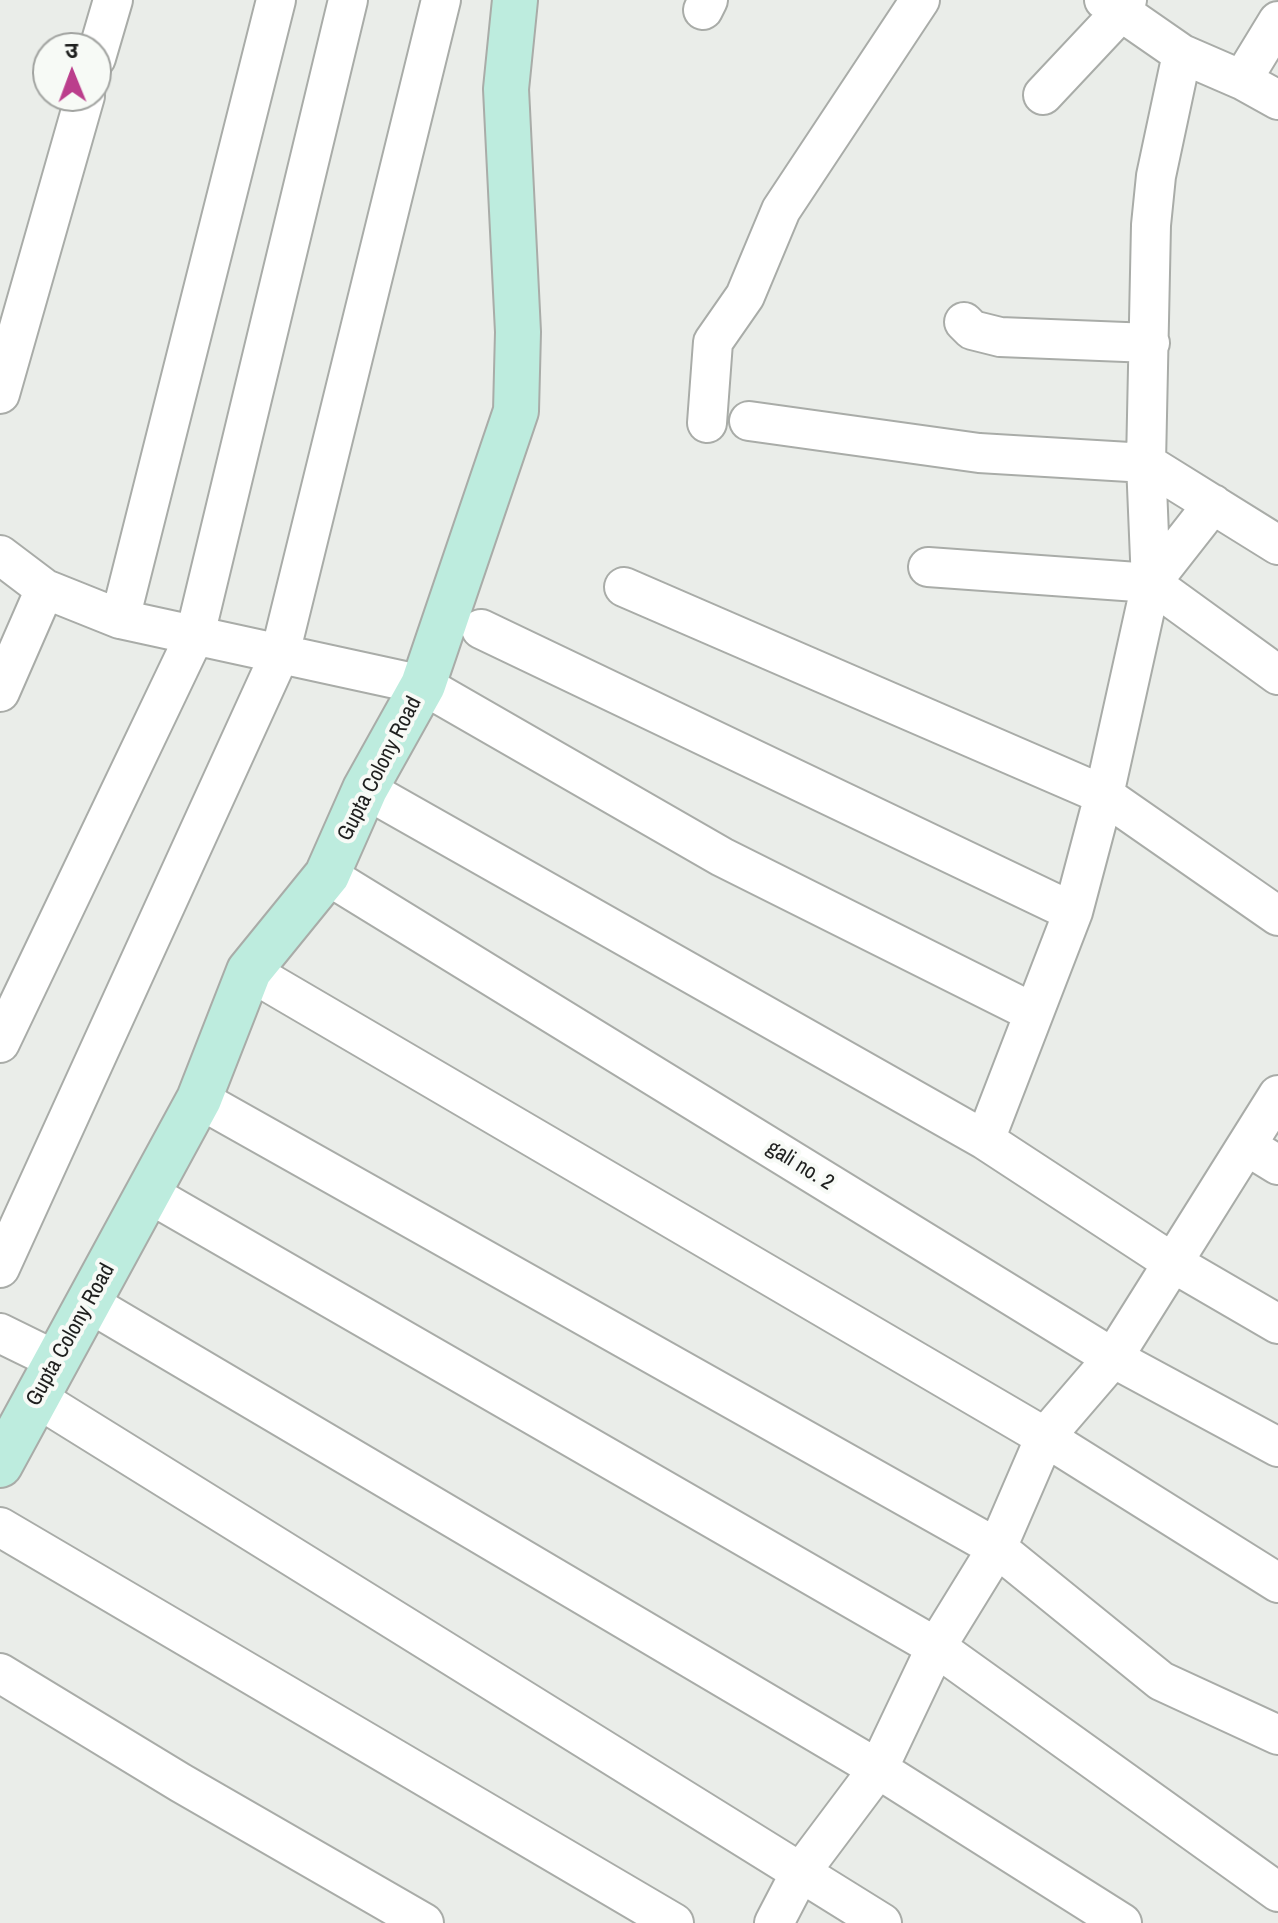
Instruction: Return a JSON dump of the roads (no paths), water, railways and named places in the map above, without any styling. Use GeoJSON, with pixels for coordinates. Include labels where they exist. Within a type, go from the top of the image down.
{"type":"FeatureCollection","features":[{"type":"Feature","properties":{"kind":"street"},"geometry":{"type":"LineString","coordinates":[[104,32],[113,0]]}},
{"type":"Feature","properties":{"kind":"street"},"geometry":{"type":"LineString","coordinates":[[120,619],[276,0]]}},
{"type":"Feature","properties":{"kind":"street"},"geometry":{"type":"LineString","coordinates":[[0,1043],[195,635],[348,0]]}},
{"type":"Feature","properties":{"kind":"street"},"geometry":{"type":"LineString","coordinates":[[0,1268],[280,654],[441,0]]}},
{"type":"Feature","properties":{"kind":"street","name":"Gupta Colony Road"},"geometry":{"type":"LineString","coordinates":[[0,1465],[199,1099],[249,971],[327,875],[365,789],[423,685],[516,411],[518,332],[506,89],[515,0]]}},
{"type":"Feature","properties":{"kind":"street"},"geometry":{"type":"LineString","coordinates":[[707,423],[713,342],[745,296],[781,210],[920,0]]}},
{"type":"Feature","properties":{"kind":"street"},"geometry":{"type":"LineString","coordinates":[[1043,95],[1117,4],[1182,54],[1242,80],[1278,100]]}},
{"type":"Feature","properties":{"kind":"street"},"geometry":{"type":"LineString","coordinates":[[1242,80],[1278,21]]}},
{"type":"Feature","properties":{"kind":"street"},"geometry":{"type":"LineString","coordinates":[[985,1140],[1073,912],[1104,795],[1151,583],[1146,463],[1149,261],[1156,176],[1182,54]]}},
{"type":"Feature","properties":{"kind":"street"},"geometry":{"type":"LineString","coordinates":[[0,394],[80,112]]}},
{"type":"Feature","properties":{"kind":"street"},"geometry":{"type":"LineString","coordinates":[[964,322],[972,330],[1000,337],[1150,343]]}},
{"type":"Feature","properties":{"kind":"street"},"geometry":{"type":"LineString","coordinates":[[749,421],[979,453],[1146,463],[1278,545]]}},
{"type":"Feature","properties":{"kind":"street"},"geometry":{"type":"LineString","coordinates":[[1151,583],[1213,504]]}},
{"type":"Feature","properties":{"kind":"street"},"geometry":{"type":"LineString","coordinates":[[0,555],[45,589],[120,619],[423,685],[722,857],[1034,1013]]}},
{"type":"Feature","properties":{"kind":"street"},"geometry":{"type":"LineString","coordinates":[[928,567],[1151,583],[1278,675]]}},
{"type":"Feature","properties":{"kind":"street"},"geometry":{"type":"LineString","coordinates":[[624,587],[1104,795],[1278,916]]}},
{"type":"Feature","properties":{"kind":"street"},"geometry":{"type":"LineString","coordinates":[[0,692],[45,589]]}},
{"type":"Feature","properties":{"kind":"street"},"geometry":{"type":"LineString","coordinates":[[481,629],[1073,912]]}},
{"type":"Feature","properties":{"kind":"street"},"geometry":{"type":"LineString","coordinates":[[365,789],[985,1140],[1173,1263],[1278,1324]]}},
{"type":"Feature","properties":{"kind":"street","name":"gali no. 2"},"geometry":{"type":"LineString","coordinates":[[327,875],[1113,1358],[1278,1447]]}},
{"type":"Feature","properties":{"kind":"street"},"geometry":{"type":"LineString","coordinates":[[249,971],[1045,1437],[1278,1583]]}},
{"type":"Feature","properties":{"kind":"street"},"geometry":{"type":"LineString","coordinates":[[774,1923],[800,1873],[878,1769],[936,1647],[997,1548],[1045,1437],[1113,1358],[1173,1263],[1263,1155],[1278,1095]]}},
{"type":"Feature","properties":{"kind":"street"},"geometry":{"type":"LineString","coordinates":[[199,1099],[997,1548],[1161,1681],[1278,1735]]}},
{"type":"Feature","properties":{"kind":"street"},"geometry":{"type":"LineString","coordinates":[[148,1193],[936,1647],[1278,1892]]}},
{"type":"Feature","properties":{"kind":"street"},"geometry":{"type":"LineString","coordinates":[[89,1303],[878,1769],[1122,1923]]}},
{"type":"Feature","properties":{"kind":"street"},"geometry":{"type":"LineString","coordinates":[[0,1333],[47,1380],[800,1873],[882,1923]]}},
{"type":"Feature","properties":{"kind":"street"},"geometry":{"type":"LineString","coordinates":[[0,1527],[674,1923]]}},
{"type":"Feature","properties":{"kind":"street"},"geometry":{"type":"LineString","coordinates":[[0,1673],[181,1783],[424,1923]]}}]}
